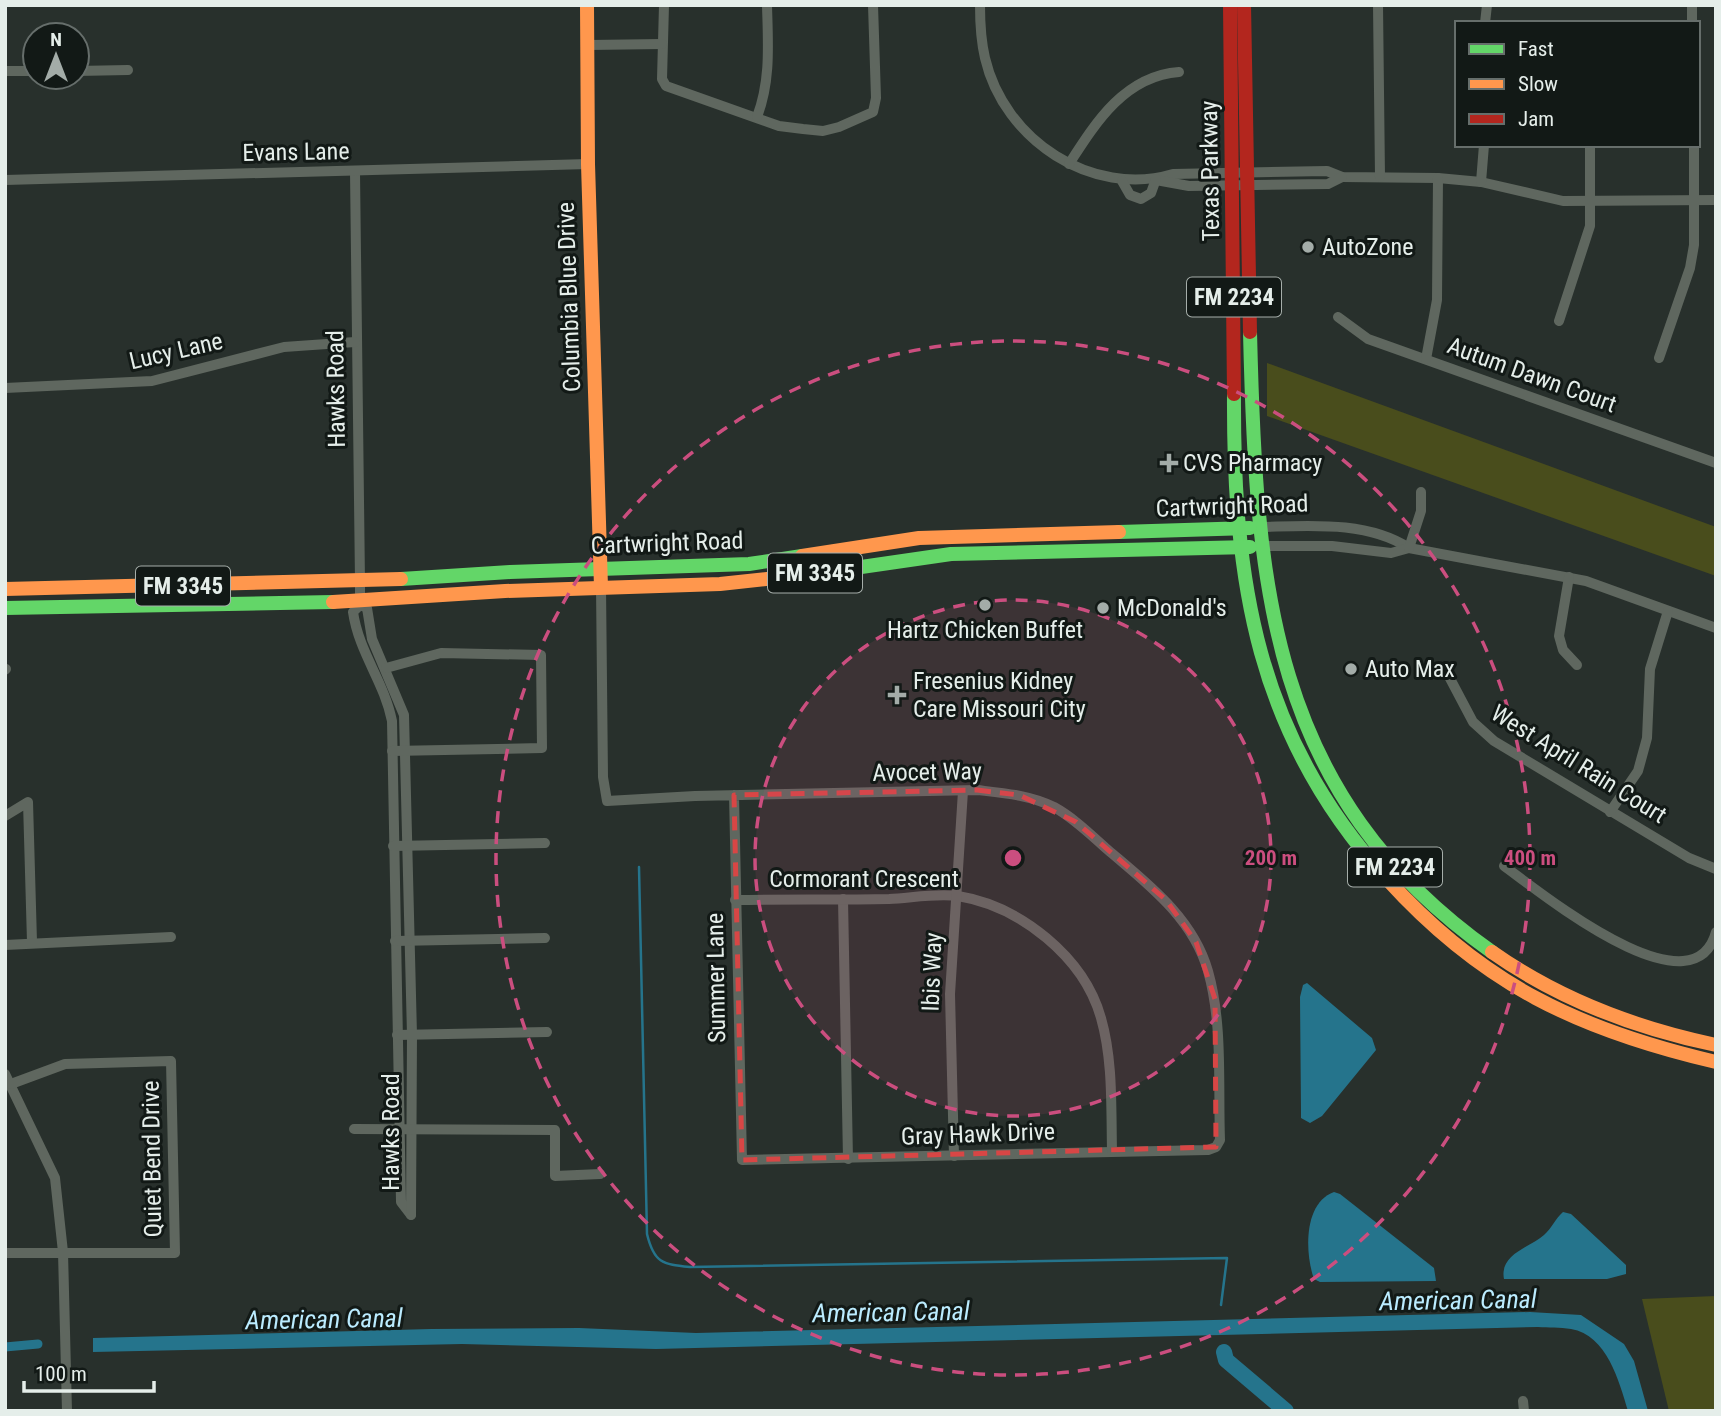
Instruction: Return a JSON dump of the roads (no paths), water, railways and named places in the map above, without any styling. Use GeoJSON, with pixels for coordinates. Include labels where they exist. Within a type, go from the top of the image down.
{"type":"FeatureCollection","features":[{"type":"Feature","properties":{"kind":"main road","name":"Columbia Blue Drive"},"geometry":{"type":"LineString","coordinates":[[587,5],[588,164],[598,569],[601,587]]}},
{"type":"Feature","properties":{"kind":"main road","name":"Texas Parkway"},"geometry":{"type":"LineString","coordinates":[[1230,5],[1260,547],[1266,592],[1282,659],[1315,750],[1354,816],[1416,890],[1482,946],[1565,997],[1621,1021],[1716,1045]]}},
{"type":"Feature","properties":{"kind":"main road","name":"Texas Parkway"},"geometry":{"type":"LineString","coordinates":[[1244,5],[1238,528],[1256,639],[1285,727],[1330,808],[1379,875],[1436,929],[1475,961],[1547,1006],[1622,1038],[1716,1062]]}},
{"type":"Feature","properties":{"kind":"main road","name":"Cartwright Road"},"geometry":{"type":"LineString","coordinates":[[5,589],[360,582],[749,564],[887,542],[949,537],[1259,527]]}},
{"type":"Feature","properties":{"kind":"main road"},"geometry":{"type":"LineString","coordinates":[[1059,534],[1061,552]]}},
{"type":"Feature","properties":{"kind":"main road"},"geometry":{"type":"LineString","coordinates":[[949,537],[951,554]]}},
{"type":"Feature","properties":{"kind":"main road","name":"Cartwright Road"},"geometry":{"type":"LineString","coordinates":[[5,608],[360,603],[601,587],[720,584],[800,576],[872,562],[951,554],[1260,547]]}},
{"type":"Feature","properties":{"kind":"main road"},"geometry":{"type":"LineString","coordinates":[[796,558],[800,576]]}},
{"type":"Feature","properties":{"kind":"main road"},"geometry":{"type":"LineString","coordinates":[[92,588],[94,607]]}},
{"type":"Feature","properties":{"kind":"street"},"geometry":{"type":"LineString","coordinates":[[664,5],[662,79],[666,86],[779,125],[823,131],[873,111],[876,98],[873,5]]}},
{"type":"Feature","properties":{"kind":"street"},"geometry":{"type":"LineString","coordinates":[[757,117],[765,94],[768,72],[768,5]]}},
{"type":"Feature","properties":{"kind":"street"},"geometry":{"type":"LineString","coordinates":[[980,5],[985,60],[1005,106],[1039,144],[1069,164],[1122,181],[1156,179],[1189,186],[1327,171],[1342,177],[1438,178],[1481,182],[1535,197],[1591,203],[1716,200]]}},
{"type":"Feature","properties":{"kind":"street"},"geometry":{"type":"LineString","coordinates":[[1378,5],[1380,177]]}},
{"type":"Feature","properties":{"kind":"street"},"geometry":{"type":"LineString","coordinates":[[589,45],[662,44]]}},
{"type":"Feature","properties":{"kind":"street"},"geometry":{"type":"LineString","coordinates":[[91,71],[128,70]]}},
{"type":"Feature","properties":{"kind":"street"},"geometry":{"type":"LineString","coordinates":[[1069,164],[1093,124],[1107,108],[1160,74],[1179,72]]}},
{"type":"Feature","properties":{"kind":"street"},"geometry":{"type":"LineString","coordinates":[[1481,182],[1484,147]]}},
{"type":"Feature","properties":{"kind":"street"},"geometry":{"type":"LineString","coordinates":[[1559,321],[1590,226],[1590,147]]}},
{"type":"Feature","properties":{"kind":"street"},"geometry":{"type":"LineString","coordinates":[[1659,358],[1690,268],[1695,200],[1694,147]]}},
{"type":"Feature","properties":{"kind":"street","name":"Evans Lane"},"geometry":{"type":"LineString","coordinates":[[5,180],[588,164]]}},
{"type":"Feature","properties":{"kind":"street","name":"Hawks Road"},"geometry":{"type":"LineString","coordinates":[[355,172],[360,603],[353,612],[356,636],[387,702],[391,721],[398,1128],[401,1202],[411,1215],[412,1035],[406,751],[401,702],[372,639],[367,608],[360,603]]}},
{"type":"Feature","properties":{"kind":"street"},"geometry":{"type":"LineString","coordinates":[[1426,359],[1437,300],[1438,178]]}},
{"type":"Feature","properties":{"kind":"street"},"geometry":{"type":"LineString","coordinates":[[1122,181],[1130,195],[1140,199],[1152,193],[1156,179]]}},
{"type":"Feature","properties":{"kind":"street","name":"Autum Dawn Court"},"geometry":{"type":"LineString","coordinates":[[1338,317],[1368,338],[1716,463]]}},
{"type":"Feature","properties":{"kind":"street","name":"Lucy Lane"},"geometry":{"type":"LineString","coordinates":[[5,388],[152,382],[284,347],[355,342]]}},
{"type":"Feature","properties":{"kind":"street"},"geometry":{"type":"LineString","coordinates":[[1409,548],[1421,511],[1421,492]]}},
{"type":"Feature","properties":{"kind":"street","name":"Cartwright Road"},"geometry":{"type":"LineString","coordinates":[[1259,527],[1340,527],[1396,539],[1409,548],[1569,578],[1716,628]]}},
{"type":"Feature","properties":{"kind":"street","name":"Cartwright Road"},"geometry":{"type":"LineString","coordinates":[[1260,547],[1332,546],[1391,553],[1409,548]]}},
{"type":"Feature","properties":{"kind":"street"},"geometry":{"type":"LineString","coordinates":[[1569,578],[1559,636],[1563,650],[1577,665]]}},
{"type":"Feature","properties":{"kind":"street","name":"Avocet Way"},"geometry":{"type":"LineString","coordinates":[[601,587],[603,777],[607,801],[962,790],[1020,795],[1054,807],[1076,822],[1179,915],[1208,968],[1214,999],[1220,1140],[1216,1147]]}},
{"type":"Feature","properties":{"kind":"street"},"geometry":{"type":"LineString","coordinates":[[1610,812],[1638,771],[1647,738],[1650,669],[1668,611]]}},
{"type":"Feature","properties":{"kind":"street"},"geometry":{"type":"LineString","coordinates":[[386,667],[441,653],[541,655],[541,748],[392,751]]}},
{"type":"Feature","properties":{"kind":"street","name":"West April Rain Court"},"geometry":{"type":"LineString","coordinates":[[1446,668],[1473,722],[1494,741],[1689,858],[1716,869]]}},
{"type":"Feature","properties":{"kind":"street","name":"Ibis Way"},"geometry":{"type":"LineString","coordinates":[[954,1156],[950,994],[962,790]]}},
{"type":"Feature","properties":{"kind":"street","name":"Summer Lane"},"geometry":{"type":"LineString","coordinates":[[734,795],[742,1160]]}},
{"type":"Feature","properties":{"kind":"street"},"geometry":{"type":"LineString","coordinates":[[5,816],[28,802],[33,942]]}},
{"type":"Feature","properties":{"kind":"street"},"geometry":{"type":"LineString","coordinates":[[393,846],[545,843]]}},
{"type":"Feature","properties":{"kind":"street"},"geometry":{"type":"LineString","coordinates":[[1504,866],[1583,923],[1663,961],[1686,964],[1696,961],[1710,949],[1716,932]]}},
{"type":"Feature","properties":{"kind":"street","name":"Cormorant Crescent"},"geometry":{"type":"LineString","coordinates":[[735,900],[956,896],[996,908],[1044,937],[1060,950],[1089,988],[1107,1040],[1112,1150]]}},
{"type":"Feature","properties":{"kind":"street"},"geometry":{"type":"LineString","coordinates":[[843,899],[848,1159]]}},
{"type":"Feature","properties":{"kind":"street"},"geometry":{"type":"LineString","coordinates":[[5,945],[171,937]]}},
{"type":"Feature","properties":{"kind":"street"},"geometry":{"type":"LineString","coordinates":[[395,941],[545,938]]}},
{"type":"Feature","properties":{"kind":"street"},"geometry":{"type":"LineString","coordinates":[[397,1035],[547,1032]]}},
{"type":"Feature","properties":{"kind":"street","name":"Quiet Bend Drive"},"geometry":{"type":"LineString","coordinates":[[8,1079],[65,1064],[171,1060],[175,1253],[62,1252]]}},
{"type":"Feature","properties":{"kind":"street"},"geometry":{"type":"LineString","coordinates":[[8,1079],[55,1178],[62,1252],[67,1411]]}},
{"type":"Feature","properties":{"kind":"street"},"geometry":{"type":"LineString","coordinates":[[354,1129],[555,1130],[555,1175],[600,1174]]}},
{"type":"Feature","properties":{"kind":"street","name":"Gray Hawk Drive"},"geometry":{"type":"LineString","coordinates":[[742,1160],[1208,1150],[1216,1147]]}},
{"type":"Feature","properties":{"kind":"street"},"geometry":{"type":"LineString","coordinates":[[5,1253],[62,1252]]}},
{"type":"Feature","properties":{"kind":"water"},"geometry":{"type":"Polygon","coordinates":[[[1307,983],[1372,1038],[1376,1050],[1322,1116],[1310,1123],[1301,1118],[1300,997],[1303,985],[1307,983]]]}},
{"type":"Feature","properties":{"kind":"water"},"geometry":{"type":"Polygon","coordinates":[[[1334,1192],[1434,1268],[1436,1281],[1320,1282],[1314,1279],[1309,1256],[1309,1230],[1317,1207],[1324,1198],[1334,1192]]]}},
{"type":"Feature","properties":{"kind":"water"},"geometry":{"type":"Polygon","coordinates":[[[1563,1212],[1571,1214],[1626,1265],[1626,1274],[1607,1279],[1504,1279],[1506,1263],[1511,1257],[1544,1235],[1563,1212]]]}},
{"type":"Feature","properties":{"kind":"water","name":"American Canal"},"geometry":{"type":"Polygon","coordinates":[[[1530,1312],[1581,1315],[1624,1344],[1634,1361],[1648,1411],[1628,1411],[1616,1373],[1594,1340],[1571,1329],[1538,1327],[656,1349],[462,1344],[93,1352],[93,1338],[431,1329],[579,1328],[696,1333],[1530,1312]]]}},
{"type":"Feature","properties":{"kind":"waterway"},"geometry":{"type":"LineString","coordinates":[[639,867],[647,1234],[653,1251],[661,1260],[672,1265],[690,1267],[1227,1258],[1221,1305]]}},
{"type":"Feature","properties":{"kind":"waterway","name":"American Canal"},"geometry":{"type":"LineString","coordinates":[[5,1347],[38,1344]]}},
{"type":"Feature","properties":{"kind":"waterway"},"geometry":{"type":"LineString","coordinates":[[1224,1352],[1226,1360],[1286,1411]]}},
{"type":"Feature","properties":{"kind":"place","name":"AutoZone"},"geometry":{"type":"Point","coordinates":[1308,247]}},
{"type":"Feature","properties":{"kind":"place","name":"CVS Pharmacy"},"geometry":{"type":"Point","coordinates":[1169,463]}},
{"type":"Feature","properties":{"kind":"place","name":"Hartz Chicken Buffet"},"geometry":{"type":"Point","coordinates":[985,605]}},
{"type":"Feature","properties":{"kind":"place","name":"McDonald's"},"geometry":{"type":"Point","coordinates":[1103,608]}},
{"type":"Feature","properties":{"kind":"place","name":"Auto Max"},"geometry":{"type":"Point","coordinates":[1351,669]}},
{"type":"Feature","properties":{"kind":"place","name":"Fresenius Kidney Care Missouri City"},"geometry":{"type":"Point","coordinates":[897,695]}}]}
